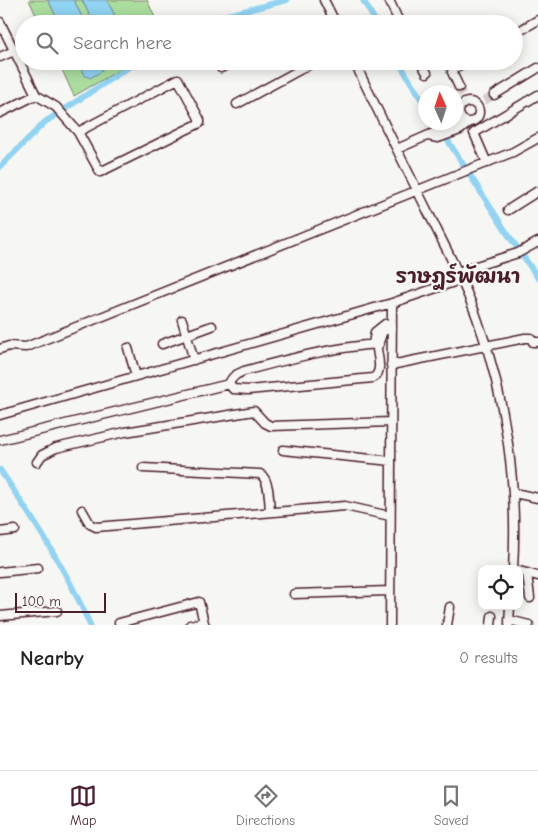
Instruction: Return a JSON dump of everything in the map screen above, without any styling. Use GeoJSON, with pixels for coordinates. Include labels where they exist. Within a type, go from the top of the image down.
{"type":"FeatureCollection","features":[{"type":"Feature","properties":{"kind":"street"},"geometry":{"type":"LineString","coordinates":[[324,0],[332,15]]}},
{"type":"Feature","properties":{"kind":"street"},"geometry":{"type":"LineString","coordinates":[[388,0],[396,15]]}},
{"type":"Feature","properties":{"kind":"street"},"geometry":{"type":"LineString","coordinates":[[523,29],[538,20]]}},
{"type":"Feature","properties":{"kind":"street"},"geometry":{"type":"LineString","coordinates":[[0,22],[14,51],[0,57]]}},
{"type":"Feature","properties":{"kind":"street"},"geometry":{"type":"LineString","coordinates":[[494,95],[538,68]]}},
{"type":"Feature","properties":{"kind":"street"},"geometry":{"type":"LineString","coordinates":[[24,70],[36,95],[56,107],[78,132],[100,172],[200,123],[200,120],[179,79],[176,79],[78,132]]}},
{"type":"Feature","properties":{"kind":"street"},"geometry":{"type":"LineString","coordinates":[[237,104],[299,70]]}},
{"type":"Feature","properties":{"kind":"street"},"geometry":{"type":"LineString","coordinates":[[358,70],[459,276],[477,317],[492,365],[508,444],[514,493],[513,565]]}},
{"type":"Feature","properties":{"kind":"street"},"geometry":{"type":"LineString","coordinates":[[454,70],[452,72],[458,85]]}},
{"type":"Feature","properties":{"kind":"street"},"geometry":{"type":"LineString","coordinates":[[0,113],[36,95]]}},
{"type":"Feature","properties":{"kind":"street"},"geometry":{"type":"LineString","coordinates":[[487,163],[474,133],[538,95]]}},
{"type":"Feature","properties":{"kind":"street"},"geometry":{"type":"LineString","coordinates":[[397,149],[452,129],[460,130],[466,121],[477,119],[481,103],[465,99],[460,106],[458,114],[466,121]]}},
{"type":"Feature","properties":{"kind":"street"},"geometry":{"type":"LineString","coordinates":[[0,349],[9,346],[26,347],[487,163],[513,152],[538,138]]}},
{"type":"Feature","properties":{"kind":"street"},"geometry":{"type":"LineString","coordinates":[[508,210],[538,191]]}},
{"type":"Feature","properties":{"kind":"street"},"geometry":{"type":"LineString","coordinates":[[0,415],[392,303],[518,254],[538,242]]}},
{"type":"Feature","properties":{"kind":"street"},"geometry":{"type":"LineString","coordinates":[[390,625],[392,303]]}},
{"type":"Feature","properties":{"kind":"street"},"geometry":{"type":"LineString","coordinates":[[182,320],[194,360]]}},
{"type":"Feature","properties":{"kind":"street"},"geometry":{"type":"LineString","coordinates":[[229,384],[234,389],[248,390],[373,378],[377,376],[379,371],[375,332],[379,328],[392,324]]}},
{"type":"Feature","properties":{"kind":"street"},"geometry":{"type":"LineString","coordinates":[[162,344],[212,326]]}},
{"type":"Feature","properties":{"kind":"street"},"geometry":{"type":"LineString","coordinates":[[392,365],[530,338],[534,343],[538,342]]}},
{"type":"Feature","properties":{"kind":"street"},"geometry":{"type":"LineString","coordinates":[[229,384],[236,375],[263,366],[346,347],[376,346]]}},
{"type":"Feature","properties":{"kind":"street"},"geometry":{"type":"LineString","coordinates":[[128,348],[136,376]]}},
{"type":"Feature","properties":{"kind":"street"},"geometry":{"type":"LineString","coordinates":[[0,440],[229,384]]}},
{"type":"Feature","properties":{"kind":"street"},"geometry":{"type":"LineString","coordinates":[[37,462],[42,455],[56,448],[125,432],[254,411],[270,426],[391,422]]}},
{"type":"Feature","properties":{"kind":"street"},"geometry":{"type":"LineString","coordinates":[[283,450],[390,460]]}},
{"type":"Feature","properties":{"kind":"street"},"geometry":{"type":"LineString","coordinates":[[143,468],[260,474],[264,476],[266,483],[270,512]]}},
{"type":"Feature","properties":{"kind":"street"},"geometry":{"type":"LineString","coordinates":[[514,493],[538,498]]}},
{"type":"Feature","properties":{"kind":"street"},"geometry":{"type":"LineString","coordinates":[[82,510],[90,524],[96,527],[345,506],[390,516]]}},
{"type":"Feature","properties":{"kind":"street"},"geometry":{"type":"LineString","coordinates":[[0,532],[15,530]]}},
{"type":"Feature","properties":{"kind":"street"},"geometry":{"type":"LineString","coordinates":[[0,572],[38,568]]}},
{"type":"Feature","properties":{"kind":"street"},"geometry":{"type":"LineString","coordinates":[[530,598],[523,572],[538,576]]}},
{"type":"Feature","properties":{"kind":"street"},"geometry":{"type":"LineString","coordinates":[[294,594],[389,591]]}},
{"type":"Feature","properties":{"kind":"street"},"geometry":{"type":"LineString","coordinates":[[119,623],[199,602],[205,624],[190,625]]}},
{"type":"Feature","properties":{"kind":"street"},"geometry":{"type":"LineString","coordinates":[[448,625],[450,607]]}},
{"type":"Feature","properties":{"kind":"street"},"geometry":{"type":"LineString","coordinates":[[510,610],[509,623],[529,625]]}},
{"type":"Feature","properties":{"kind":"street"},"geometry":{"type":"LineString","coordinates":[[0,616],[57,611]]}},
{"type":"Feature","properties":{"kind":"street"},"geometry":{"type":"LineString","coordinates":[[491,625],[492,616]]}},
{"type":"Feature","properties":{"kind":"green space"},"geometry":{"type":"Polygon","coordinates":[[[29,0],[48,0],[56,15],[36,15],[29,0]]]}},
{"type":"Feature","properties":{"kind":"green space"},"geometry":{"type":"Polygon","coordinates":[[[74,0],[82,0],[90,15],[81,15],[74,0]]]}},
{"type":"Feature","properties":{"kind":"green space"},"geometry":{"type":"Polygon","coordinates":[[[107,0],[147,0],[154,15],[114,15],[107,0]]]}},
{"type":"Feature","properties":{"kind":"green space"},"geometry":{"type":"Polygon","coordinates":[[[62,70],[82,70],[84,75],[93,70],[119,70],[74,96],[62,70]]]}},
{"type":"Feature","properties":{"kind":"water"},"geometry":{"type":"Polygon","coordinates":[[[48,0],[74,0],[81,15],[56,15],[48,0]]]}},
{"type":"Feature","properties":{"kind":"water"},"geometry":{"type":"Polygon","coordinates":[[[82,0],[107,0],[114,15],[90,15],[82,0]]]}},
{"type":"Feature","properties":{"kind":"water"},"geometry":{"type":"Polygon","coordinates":[[[82,70],[102,70],[90,78],[84,75],[82,70]]]}},
{"type":"Feature","properties":{"kind":"waterway"},"geometry":{"type":"LineString","coordinates":[[228,15],[287,0]]}},
{"type":"Feature","properties":{"kind":"waterway"},"geometry":{"type":"LineString","coordinates":[[363,0],[372,15]]}},
{"type":"Feature","properties":{"kind":"waterway"},"geometry":{"type":"LineString","coordinates":[[0,167],[45,122],[124,70]]}},
{"type":"Feature","properties":{"kind":"waterway"},"geometry":{"type":"LineString","coordinates":[[403,70],[418,94]]}},
{"type":"Feature","properties":{"kind":"waterway"},"geometry":{"type":"LineString","coordinates":[[441,130],[538,278]]}},
{"type":"Feature","properties":{"kind":"waterway"},"geometry":{"type":"LineString","coordinates":[[0,470],[60,565],[90,625]]}},
{"type":"Feature","properties":{"kind":"tunnel"},"geometry":{"type":"LineString","coordinates":[[484,101],[494,95]]}},
{"type":"Feature","properties":{"kind":"district","name":"ราษฎร์พัฒนา"},"geometry":{"type":"Point","coordinates":[458,276]}}]}
